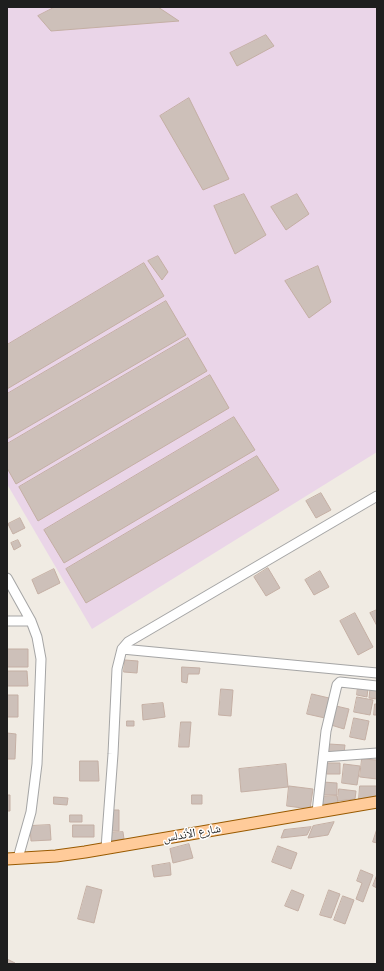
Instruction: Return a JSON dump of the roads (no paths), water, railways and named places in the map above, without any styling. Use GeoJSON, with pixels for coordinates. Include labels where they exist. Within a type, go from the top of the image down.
{"type":"FeatureCollection","features":[{"type":"Feature","properties":{"kind":"main road","name":"شارع الأندلس"},"geometry":{"type":"LineString","coordinates":[[7,859],[56,856],[377,802]]}},
{"type":"Feature","properties":{"kind":"street"},"geometry":{"type":"LineString","coordinates":[[106,848],[113,754],[117,669],[122,649],[128,642],[377,496]]}},
{"type":"Feature","properties":{"kind":"street"},"geometry":{"type":"LineString","coordinates":[[8,584],[31,621],[37,637],[42,659],[37,757],[31,812],[18,858]]}},
{"type":"Feature","properties":{"kind":"street"},"geometry":{"type":"LineString","coordinates":[[7,621],[31,621]]}},
{"type":"Feature","properties":{"kind":"street"},"geometry":{"type":"LineString","coordinates":[[122,649],[377,673]]}},
{"type":"Feature","properties":{"kind":"street"},"geometry":{"type":"LineString","coordinates":[[317,812],[326,731],[338,683],[377,686]]}},
{"type":"Feature","properties":{"kind":"street"},"geometry":{"type":"LineString","coordinates":[[323,757],[377,753]]}}]}
